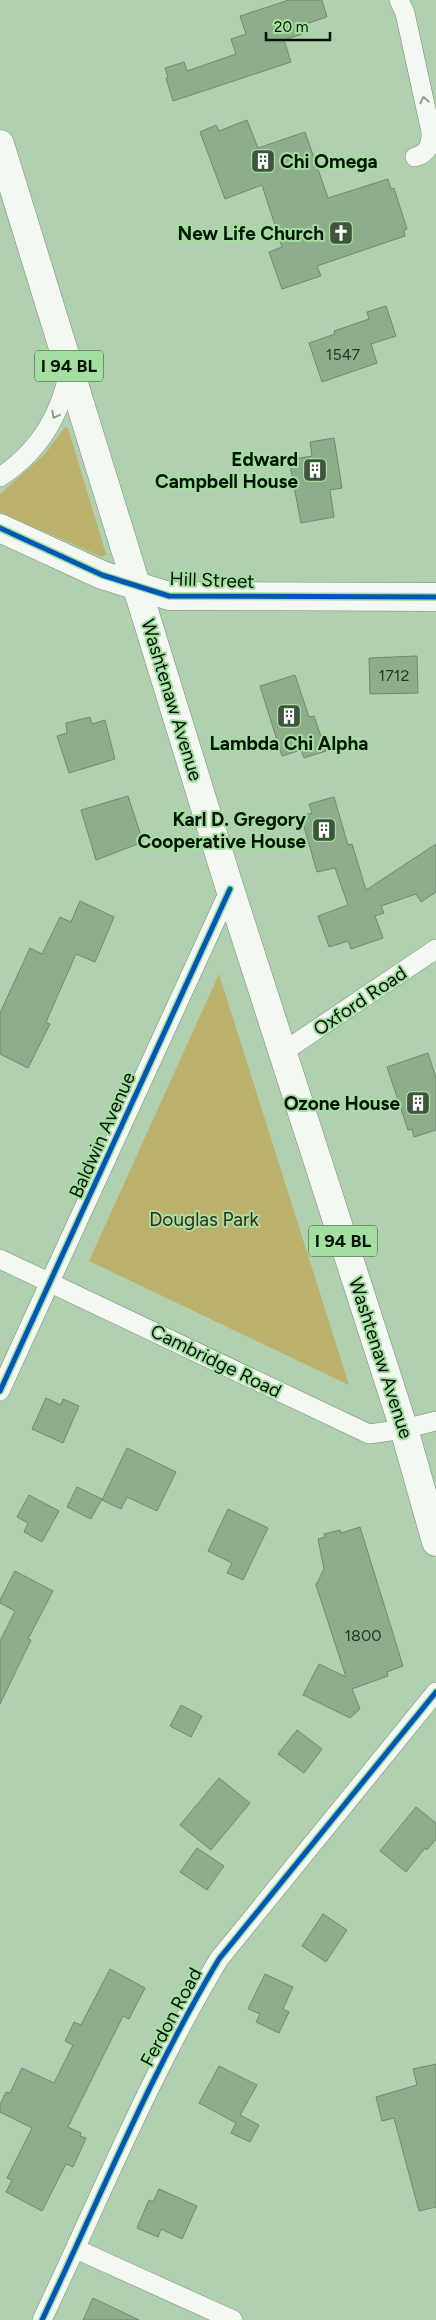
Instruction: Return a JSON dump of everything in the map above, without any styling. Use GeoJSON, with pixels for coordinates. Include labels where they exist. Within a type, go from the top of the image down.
{"type":"FeatureCollection","features":[{"type":"Feature","properties":{"kind":"main road","name":"Washtenaw Avenue"},"geometry":{"type":"LineString","coordinates":[[0,144],[230,889],[404,1429],[436,1542]]}},
{"type":"Feature","properties":{"kind":"main road","name":"Hill Street"},"geometry":{"type":"LineString","coordinates":[[0,528],[102,575],[169,596],[436,597]]}},
{"type":"Feature","properties":{"kind":"street"},"geometry":{"type":"LineString","coordinates":[[399,0],[405,13],[431,132],[431,142],[427,151],[415,157]]}},
{"type":"Feature","properties":{"kind":"street"},"geometry":{"type":"LineString","coordinates":[[0,477],[24,458],[43,436],[59,408],[69,369]]}},
{"type":"Feature","properties":{"kind":"street","name":"Baldwin Avenue"},"geometry":{"type":"LineString","coordinates":[[0,1392],[230,889]]}},
{"type":"Feature","properties":{"kind":"street","name":"Oxford Road"},"geometry":{"type":"LineString","coordinates":[[283,1052],[436,949]]}},
{"type":"Feature","properties":{"kind":"street","name":"Cambridge Road"},"geometry":{"type":"LineString","coordinates":[[0,1259],[369,1434],[404,1429],[436,1421]]}},
{"type":"Feature","properties":{"kind":"street","name":"Ferdon Road"},"geometry":{"type":"LineString","coordinates":[[42,2320],[156,2079],[219,1959],[436,1692]]}},
{"type":"Feature","properties":{"kind":"street"},"geometry":{"type":"LineString","coordinates":[[76,2249],[232,2320]]}},
{"type":"Feature","properties":{"kind":"green space"},"geometry":{"type":"Polygon","coordinates":[[[65,427],[68,428],[106,554],[102,557],[0,512],[0,494],[45,454],[65,427]]]}},
{"type":"Feature","properties":{"kind":"green space","name":"Douglas Park"},"geometry":{"type":"Polygon","coordinates":[[[219,974],[349,1385],[89,1261],[219,974]]]}},
{"type":"Feature","properties":{"kind":"building"},"geometry":{"type":"Polygon","coordinates":[[[289,0],[322,0],[327,17],[303,25],[305,33],[284,40],[291,62],[173,101],[165,68],[184,62],[187,71],[236,54],[231,39],[246,34],[240,16],[289,0]]]}},
{"type":"Feature","properties":{"kind":"building"},"geometry":{"type":"Polygon","coordinates":[[[247,120],[258,148],[305,132],[328,198],[388,179],[391,189],[394,188],[407,229],[404,230],[405,236],[317,266],[321,276],[282,289],[269,252],[282,247],[262,185],[225,199],[200,132],[216,125],[219,131],[247,120]]]}},
{"type":"Feature","properties":{"kind":"building"},"geometry":{"type":"Polygon","coordinates":[[[386,306],[396,336],[371,344],[377,363],[322,382],[309,343],[335,334],[334,331],[369,319],[367,312],[386,306]]]}},
{"type":"Feature","properties":{"kind":"building","name":"Edward Campbell House"},"geometry":{"type":"Polygon","coordinates":[[[334,438],[342,488],[330,490],[334,517],[301,523],[289,460],[312,456],[310,442],[334,438]]]}},
{"type":"Feature","properties":{"kind":"building"},"geometry":{"type":"Polygon","coordinates":[[[417,656],[418,693],[370,694],[369,658],[417,656]]]}},
{"type":"Feature","properties":{"kind":"building","name":"Lambda Chi Alpha"},"geometry":{"type":"Polygon","coordinates":[[[295,675],[309,717],[314,716],[326,751],[304,758],[301,750],[282,756],[260,686],[295,675]]]}},
{"type":"Feature","properties":{"kind":"building"},"geometry":{"type":"Polygon","coordinates":[[[90,717],[92,724],[105,720],[115,759],[69,773],[57,736],[67,733],[66,723],[90,717]]]}},
{"type":"Feature","properties":{"kind":"building"},"geometry":{"type":"Polygon","coordinates":[[[128,796],[143,842],[96,860],[81,810],[128,796]]]}},
{"type":"Feature","properties":{"kind":"building"},"geometry":{"type":"Polygon","coordinates":[[[334,797],[348,845],[352,844],[366,890],[436,844],[436,892],[421,902],[416,894],[381,906],[384,913],[375,916],[383,938],[351,949],[348,941],[329,947],[318,916],[348,905],[335,868],[317,872],[301,816],[312,813],[309,804],[334,797]]]}},
{"type":"Feature","properties":{"kind":"building"},"geometry":{"type":"Polygon","coordinates":[[[80,901],[114,917],[95,962],[76,954],[46,1022],[50,1024],[28,1068],[0,1054],[0,1013],[30,948],[42,954],[60,917],[71,922],[80,901]]]}},
{"type":"Feature","properties":{"kind":"building","name":"Ozone House"},"geometry":{"type":"Polygon","coordinates":[[[428,1053],[436,1078],[436,1130],[414,1137],[412,1129],[408,1130],[387,1067],[428,1053]]]}},
{"type":"Feature","properties":{"kind":"building"},"geometry":{"type":"Polygon","coordinates":[[[46,1398],[61,1405],[63,1399],[79,1406],[63,1443],[32,1429],[46,1398]]]}},
{"type":"Feature","properties":{"kind":"building"},"geometry":{"type":"Polygon","coordinates":[[[127,1448],[176,1472],[157,1511],[127,1497],[121,1509],[102,1500],[127,1448]]]}},
{"type":"Feature","properties":{"kind":"building"},"geometry":{"type":"Polygon","coordinates":[[[77,1487],[102,1499],[91,1519],[67,1507],[77,1487]]]}},
{"type":"Feature","properties":{"kind":"building"},"geometry":{"type":"Polygon","coordinates":[[[29,1495],[59,1511],[42,1542],[24,1532],[28,1523],[17,1517],[29,1495]]]}},
{"type":"Feature","properties":{"kind":"building"},"geometry":{"type":"Polygon","coordinates":[[[228,1509],[268,1528],[243,1580],[227,1573],[232,1563],[208,1551],[228,1509]]]}},
{"type":"Feature","properties":{"kind":"building"},"geometry":{"type":"Polygon","coordinates":[[[360,1527],[403,1666],[387,1672],[388,1676],[352,1689],[360,1709],[350,1718],[303,1695],[319,1664],[346,1677],[316,1585],[324,1569],[318,1539],[325,1537],[324,1534],[340,1530],[341,1533],[360,1527]]]}},
{"type":"Feature","properties":{"kind":"building"},"geometry":{"type":"Polygon","coordinates":[[[15,1571],[53,1591],[28,1639],[31,1640],[0,1704],[0,1641],[15,1611],[0,1603],[0,1600],[15,1571]]]}},
{"type":"Feature","properties":{"kind":"building"},"geometry":{"type":"Polygon","coordinates":[[[181,1705],[202,1716],[191,1737],[170,1726],[181,1705]]]}},
{"type":"Feature","properties":{"kind":"building"},"geometry":{"type":"Polygon","coordinates":[[[297,1730],[322,1749],[304,1773],[278,1754],[297,1730]]]}},
{"type":"Feature","properties":{"kind":"building"},"geometry":{"type":"Polygon","coordinates":[[[219,1778],[250,1803],[211,1850],[180,1825],[219,1778]]]}},
{"type":"Feature","properties":{"kind":"building"},"geometry":{"type":"Polygon","coordinates":[[[416,1807],[436,1823],[436,1839],[427,1850],[425,1848],[406,1872],[380,1851],[416,1807]]]}},
{"type":"Feature","properties":{"kind":"building"},"geometry":{"type":"Polygon","coordinates":[[[197,1848],[224,1866],[207,1890],[180,1872],[197,1848]]]}},
{"type":"Feature","properties":{"kind":"building"},"geometry":{"type":"Polygon","coordinates":[[[323,1914],[347,1930],[326,1962],[302,1946],[323,1914]]]}},
{"type":"Feature","properties":{"kind":"building"},"geometry":{"type":"Polygon","coordinates":[[[110,1969],[145,1988],[129,2019],[123,2016],[68,2127],[81,2133],[80,2136],[86,2138],[73,2167],[66,2164],[42,2211],[6,2192],[12,2180],[7,2178],[32,2128],[0,2112],[0,2105],[6,2092],[10,2093],[22,2068],[54,2083],[73,2045],[65,2041],[74,2022],[81,2025],[110,1969]]]}},
{"type":"Feature","properties":{"kind":"building"},"geometry":{"type":"Polygon","coordinates":[[[265,1974],[293,1987],[283,2009],[289,2012],[279,2033],[256,2022],[260,2014],[248,2009],[265,1974]]]}},
{"type":"Feature","properties":{"kind":"building"},"geometry":{"type":"Polygon","coordinates":[[[436,2064],[436,2207],[419,2211],[394,2118],[382,2121],[376,2097],[417,2085],[413,2069],[436,2064]]]}},
{"type":"Feature","properties":{"kind":"building"},"geometry":{"type":"Polygon","coordinates":[[[219,2066],[257,2085],[240,2115],[259,2125],[250,2142],[231,2133],[236,2123],[199,2103],[219,2066]]]}},
{"type":"Feature","properties":{"kind":"building"},"geometry":{"type":"Polygon","coordinates":[[[159,2189],[197,2206],[182,2239],[161,2229],[158,2237],[137,2228],[149,2200],[153,2202],[159,2189]]]}},
{"type":"Feature","properties":{"kind":"building"},"geometry":{"type":"Polygon","coordinates":[[[93,2298],[139,2320],[83,2320],[93,2298]]]}},
{"type":"Feature","properties":{"kind":"cycle path"},"geometry":{"type":"LineString","coordinates":[[0,528],[102,575],[169,596],[436,597]]}},
{"type":"Feature","properties":{"kind":"cycle path"},"geometry":{"type":"LineString","coordinates":[[0,1391],[230,889]]}},
{"type":"Feature","properties":{"kind":"cycle path"},"geometry":{"type":"LineString","coordinates":[[42,2320],[170,2047],[219,1959],[436,1692]]}},
{"type":"Feature","properties":{"kind":"place","name":"Chi Omega"},"geometry":{"type":"Point","coordinates":[263,161]}},
{"type":"Feature","properties":{"kind":"place","name":"New Life Church"},"geometry":{"type":"Point","coordinates":[341,233]}},
{"type":"Feature","properties":{"kind":"place","name":"Edward Campbell House"},"geometry":{"type":"Point","coordinates":[315,470]}},
{"type":"Feature","properties":{"kind":"place","name":"Lambda Chi Alpha"},"geometry":{"type":"Point","coordinates":[289,716]}},
{"type":"Feature","properties":{"kind":"place","name":"Karl D. Gregory Cooperative House"},"geometry":{"type":"Point","coordinates":[324,830]}},
{"type":"Feature","properties":{"kind":"place","name":"Ozone House"},"geometry":{"type":"Point","coordinates":[418,1103]}}]}
